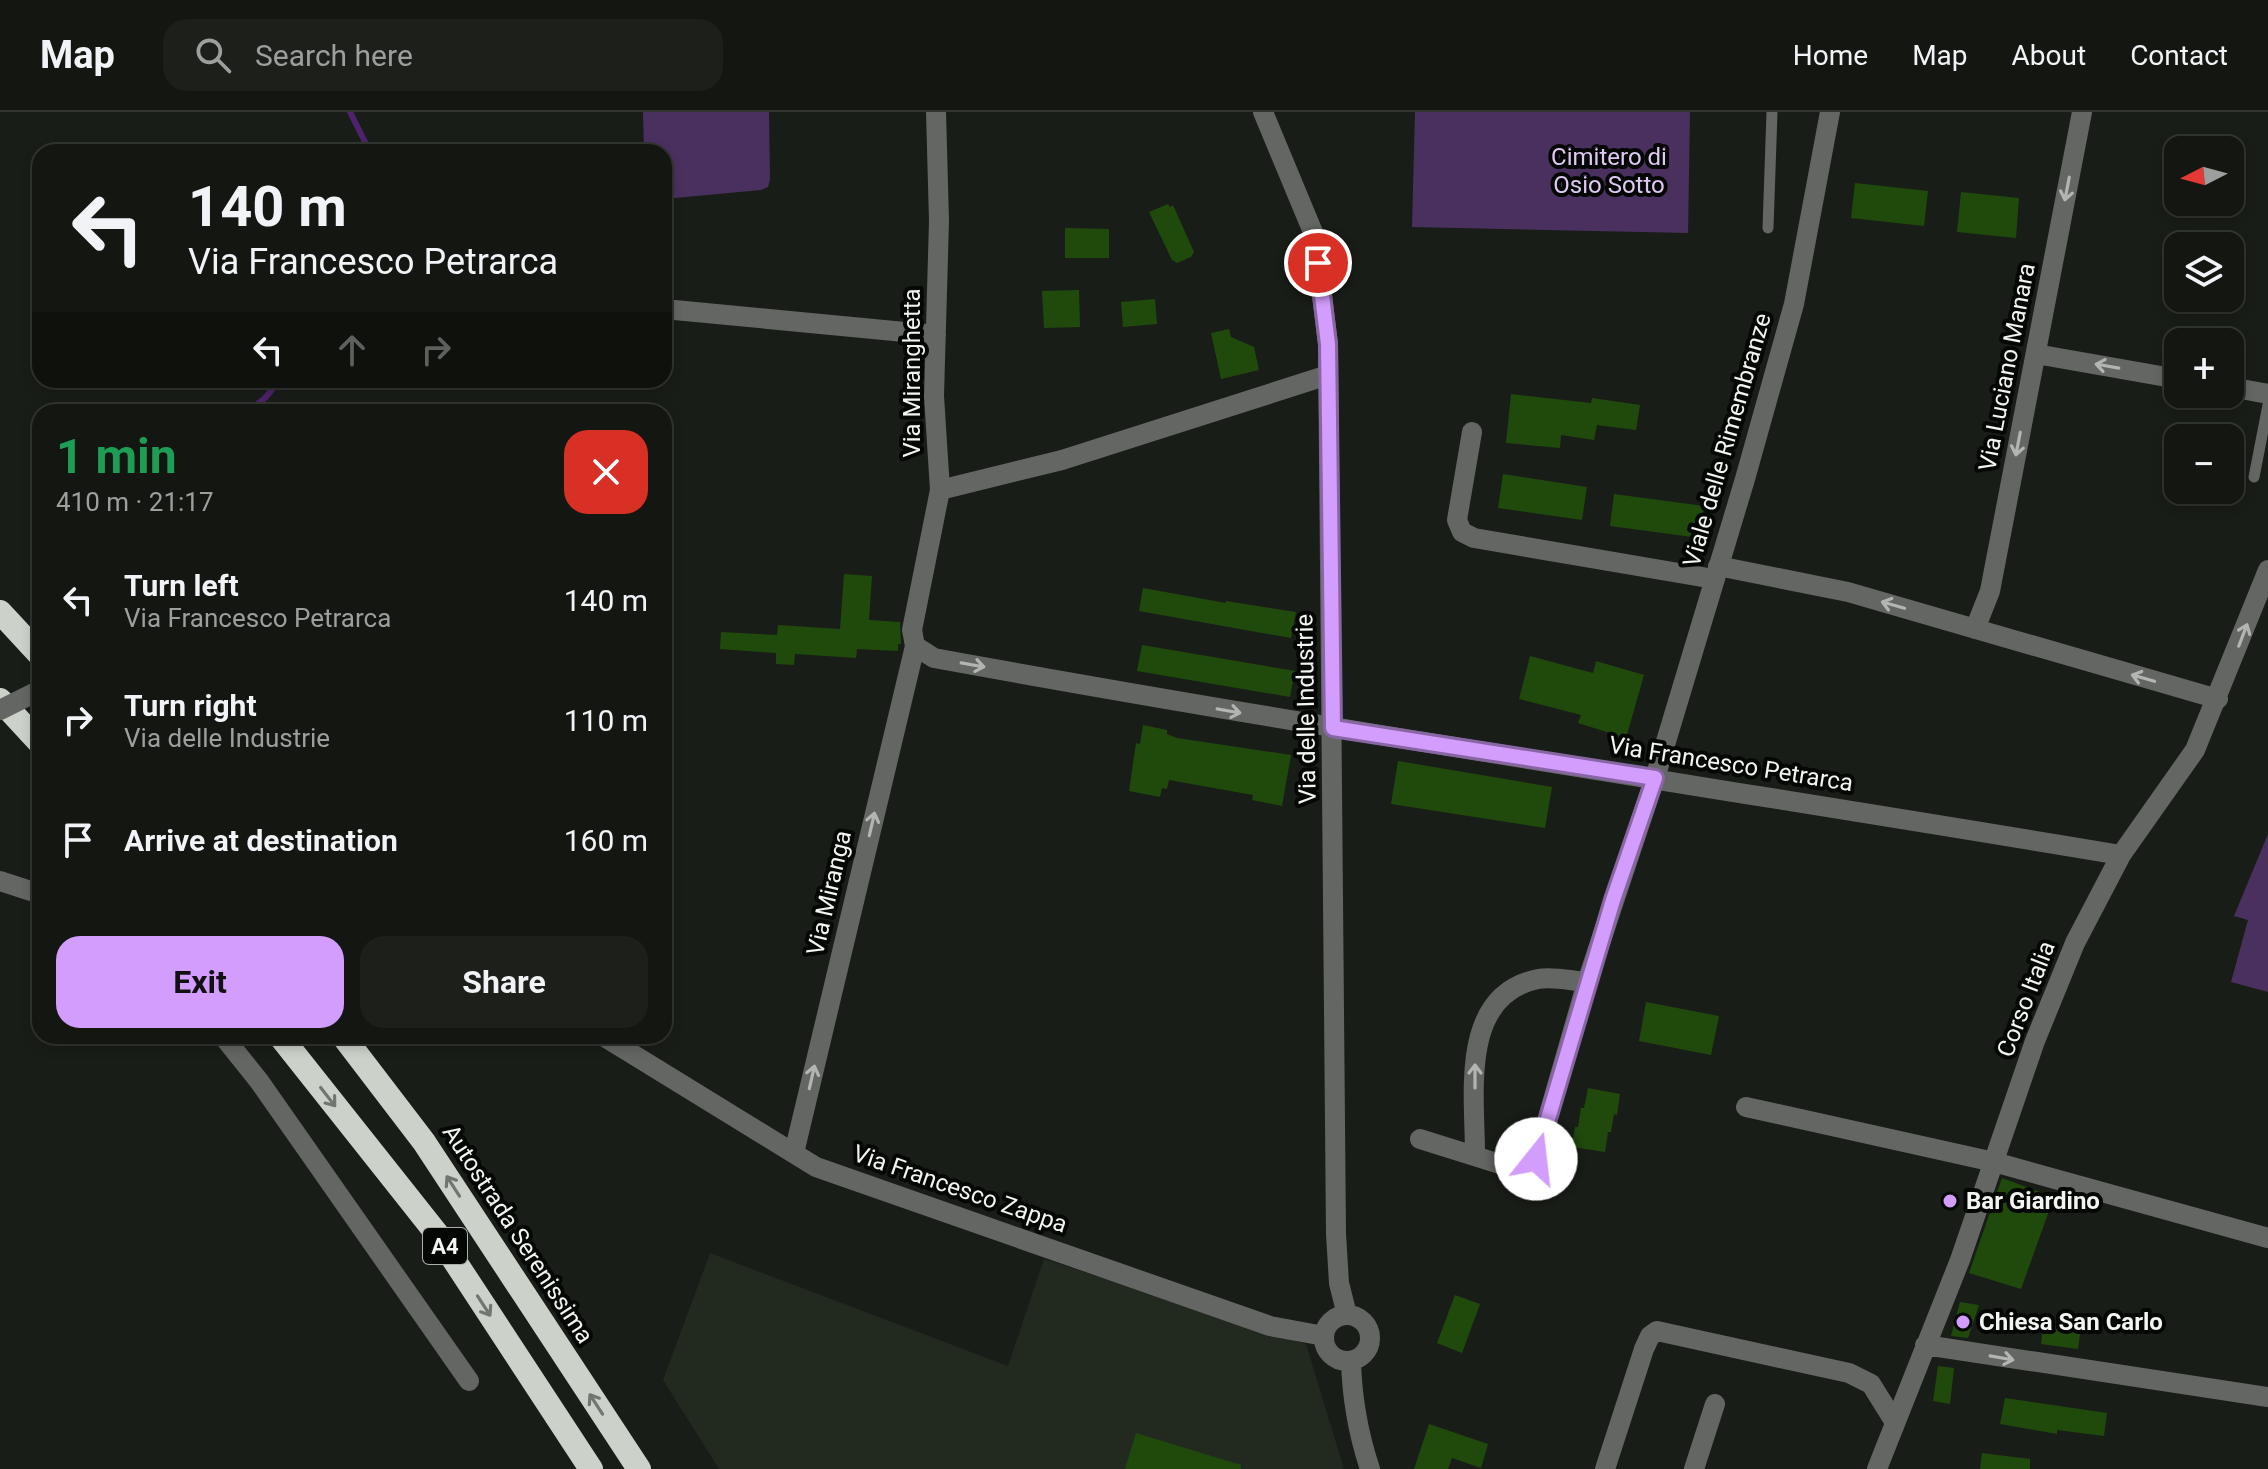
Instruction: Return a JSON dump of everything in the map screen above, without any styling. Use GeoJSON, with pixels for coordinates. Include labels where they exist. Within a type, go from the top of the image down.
{"type":"FeatureCollection","features":[{"type":"Feature","properties":{"kind":"highway"},"geometry":{"type":"LineString","coordinates":[[0,612],[32,646]]}},
{"type":"Feature","properties":{"kind":"highway"},"geometry":{"type":"LineString","coordinates":[[0,700],[32,734]]}},
{"type":"Feature","properties":{"kind":"highway","name":"A4"},"geometry":{"type":"LineString","coordinates":[[286,1044],[437,1234],[591,1469]]}},
{"type":"Feature","properties":{"kind":"highway","name":"Autostrada Serenissima"},"geometry":{"type":"LineString","coordinates":[[349,1044],[424,1142],[639,1469]]}},
{"type":"Feature","properties":{"kind":"street","name":"Via Miranghetta"},"geometry":{"type":"LineString","coordinates":[[914,638],[940,490],[934,396],[939,221],[936,112]]}},
{"type":"Feature","properties":{"kind":"street","name":"Via delle Industrie"},"geometry":{"type":"LineString","coordinates":[[1263,112],[1315,237],[1328,344],[1336,1234],[1339,1283],[1347,1315],[1360,1319],[1370,1336],[1367,1349],[1351,1361]]}},
{"type":"Feature","properties":{"kind":"street","name":"Viale delle Rimembranze"},"geometry":{"type":"LineString","coordinates":[[1475,1154],[1519,1170],[1536,1159],[1587,982],[1655,778],[1794,304],[1830,112]]}},
{"type":"Feature","properties":{"kind":"street","name":"Via Luciano Manara"},"geometry":{"type":"LineString","coordinates":[[1975,629],[1990,591],[2082,112]]}},
{"type":"Feature","properties":{"kind":"street"},"geometry":{"type":"LineString","coordinates":[[672,310],[936,335]]}},
{"type":"Feature","properties":{"kind":"street"},"geometry":{"type":"LineString","coordinates":[[2036,354],[2164,377]]}},
{"type":"Feature","properties":{"kind":"street"},"geometry":{"type":"LineString","coordinates":[[940,490],[1062,460],[1328,375]]}},
{"type":"Feature","properties":{"kind":"street"},"geometry":{"type":"LineString","coordinates":[[2244,390],[2268,394]]}},
{"type":"Feature","properties":{"kind":"street"},"geometry":{"type":"LineString","coordinates":[[1472,432],[1457,520],[1468,536],[1848,592],[2218,699]]}},
{"type":"Feature","properties":{"kind":"street","name":"Corso Italia"},"geometry":{"type":"LineString","coordinates":[[1877,1469],[1960,1260],[2035,1041],[2075,943],[2121,855],[2195,750],[2268,570]]}},
{"type":"Feature","properties":{"kind":"street"},"geometry":{"type":"LineString","coordinates":[[914,638],[934,658],[1333,728]]}},
{"type":"Feature","properties":{"kind":"street","name":"Via Miranga"},"geometry":{"type":"LineString","coordinates":[[794,1153],[914,638]]}},
{"type":"Feature","properties":{"kind":"street"},"geometry":{"type":"LineString","coordinates":[[0,710],[32,694]]}},
{"type":"Feature","properties":{"kind":"street","name":"Via Francesco Petrarca"},"geometry":{"type":"LineString","coordinates":[[1333,728],[2121,855]]}},
{"type":"Feature","properties":{"kind":"street"},"geometry":{"type":"LineString","coordinates":[[0,881],[32,891]]}},
{"type":"Feature","properties":{"kind":"street"},"geometry":{"type":"LineString","coordinates":[[1420,1139],[1475,1154],[1476,1047],[1489,1013],[1507,990],[1540,978],[1587,982]]}},
{"type":"Feature","properties":{"kind":"street"},"geometry":{"type":"LineString","coordinates":[[229,1044],[268,1094],[469,1381]]}},
{"type":"Feature","properties":{"kind":"street","name":"Via Francesco Zappa"},"geometry":{"type":"LineString","coordinates":[[616,1044],[816,1167],[1270,1326],[1324,1336]]}},
{"type":"Feature","properties":{"kind":"street"},"geometry":{"type":"LineString","coordinates":[[1746,1107],[1994,1162],[2268,1238]]}},
{"type":"Feature","properties":{"kind":"street"},"geometry":{"type":"LineString","coordinates":[[1347,1315],[1329,1323],[1324,1343],[1331,1355],[1351,1361],[1352,1394],[1370,1469]]}},
{"type":"Feature","properties":{"kind":"street"},"geometry":{"type":"LineString","coordinates":[[1605,1469],[1644,1349],[1650,1336],[1657,1331],[1849,1373],[1871,1384],[1894,1421]]}},
{"type":"Feature","properties":{"kind":"street"},"geometry":{"type":"LineString","coordinates":[[1925,1345],[2268,1397]]}},
{"type":"Feature","properties":{"kind":"street"},"geometry":{"type":"LineString","coordinates":[[1694,1469],[1715,1404]]}},
{"type":"Feature","properties":{"kind":"lane"},"geometry":{"type":"LineString","coordinates":[[1768,228],[1772,112]]}},
{"type":"Feature","properties":{"kind":"lane"},"geometry":{"type":"LineString","coordinates":[[2254,477],[2268,405]]}},
{"type":"Feature","properties":{"kind":"shaded area"},"geometry":{"type":"Polygon","coordinates":[[[710,1253],[1008,1366],[1044,1259],[1306,1344],[1344,1469],[719,1469],[663,1380],[710,1253]]]}},
{"type":"Feature","properties":{"kind":"green space"},"geometry":{"type":"Polygon","coordinates":[[[643,112],[769,112],[768,187],[672,198],[672,144],[644,144],[643,112]]]}},
{"type":"Feature","properties":{"kind":"green space","name":"Cimitero di Osio Sotto"},"geometry":{"type":"Polygon","coordinates":[[[1415,112],[1690,112],[1688,233],[1412,227],[1415,112]]]}},
{"type":"Feature","properties":{"kind":"green space"},"geometry":{"type":"Polygon","coordinates":[[[2268,834],[2268,992],[2231,982],[2248,920],[2234,916],[2268,834]]]}},
{"type":"Feature","properties":{"kind":"building"},"geometry":{"type":"Polygon","coordinates":[[[1855,183],[1928,191],[1924,226],[1851,218],[1855,183]]]}},
{"type":"Feature","properties":{"kind":"building"},"geometry":{"type":"Polygon","coordinates":[[[1961,192],[2019,198],[2016,238],[1957,232],[1961,192]]]}},
{"type":"Feature","properties":{"kind":"building"},"geometry":{"type":"Polygon","coordinates":[[[1168,204],[1170,207],[1173,205],[1194,252],[1191,257],[1177,263],[1172,260],[1149,212],[1168,204]]]}},
{"type":"Feature","properties":{"kind":"building"},"geometry":{"type":"Polygon","coordinates":[[[1065,228],[1109,229],[1109,258],[1065,258],[1065,228]]]}},
{"type":"Feature","properties":{"kind":"building"},"geometry":{"type":"Polygon","coordinates":[[[1079,290],[1080,327],[1044,328],[1042,291],[1079,290]]]}},
{"type":"Feature","properties":{"kind":"building"},"geometry":{"type":"Polygon","coordinates":[[[1155,299],[1157,324],[1123,327],[1121,302],[1155,299]]]}},
{"type":"Feature","properties":{"kind":"building"},"geometry":{"type":"Polygon","coordinates":[[[1229,329],[1231,337],[1254,347],[1259,370],[1221,379],[1211,333],[1229,329]]]}},
{"type":"Feature","properties":{"kind":"building"},"geometry":{"type":"Polygon","coordinates":[[[1511,394],[1591,403],[1592,398],[1640,405],[1636,430],[1597,425],[1594,440],[1561,435],[1560,448],[1506,443],[1511,394]]]}},
{"type":"Feature","properties":{"kind":"building"},"geometry":{"type":"Polygon","coordinates":[[[1503,474],[1587,487],[1582,520],[1498,508],[1503,474]]]}},
{"type":"Feature","properties":{"kind":"building"},"geometry":{"type":"Polygon","coordinates":[[[1614,494],[1704,506],[1700,538],[1610,526],[1614,494]]]}},
{"type":"Feature","properties":{"kind":"building"},"geometry":{"type":"Polygon","coordinates":[[[844,574],[872,576],[869,620],[900,622],[901,644],[898,644],[898,651],[857,649],[856,658],[795,654],[794,665],[776,664],[776,653],[720,649],[721,632],[777,635],[778,625],[840,629],[844,574]]]}},
{"type":"Feature","properties":{"kind":"building"},"geometry":{"type":"Polygon","coordinates":[[[1143,588],[1296,612],[1291,638],[1139,611],[1143,588]]]}},
{"type":"Feature","properties":{"kind":"building"},"geometry":{"type":"Polygon","coordinates":[[[1142,645],[1295,671],[1290,697],[1137,671],[1142,645]]]}},
{"type":"Feature","properties":{"kind":"building"},"geometry":{"type":"Polygon","coordinates":[[[1530,656],[1593,673],[1596,661],[1644,675],[1626,738],[1578,723],[1581,715],[1519,699],[1530,656]]]}},
{"type":"Feature","properties":{"kind":"building"},"geometry":{"type":"Polygon","coordinates":[[[1143,725],[1167,730],[1167,734],[1177,738],[1291,755],[1282,806],[1252,800],[1253,795],[1169,780],[1167,789],[1162,788],[1160,797],[1129,791],[1136,743],[1140,744],[1143,725]]]}},
{"type":"Feature","properties":{"kind":"building"},"geometry":{"type":"Polygon","coordinates":[[[1398,761],[1552,787],[1545,828],[1391,804],[1398,761]]]}},
{"type":"Feature","properties":{"kind":"building"},"geometry":{"type":"Polygon","coordinates":[[[1646,1002],[1719,1016],[1711,1055],[1639,1041],[1646,1002]]]}},
{"type":"Feature","properties":{"kind":"building"},"geometry":{"type":"Polygon","coordinates":[[[1588,1088],[1620,1094],[1605,1152],[1572,1147],[1588,1088]]]}},
{"type":"Feature","properties":{"kind":"building"},"geometry":{"type":"Polygon","coordinates":[[[2002,1178],[2054,1197],[2021,1289],[1969,1273],[2002,1178]]]}},
{"type":"Feature","properties":{"kind":"building"},"geometry":{"type":"Polygon","coordinates":[[[1455,1295],[1480,1304],[1462,1353],[1437,1343],[1455,1295]]]}},
{"type":"Feature","properties":{"kind":"building","name":"Chiesa San Carlo"},"geometry":{"type":"Polygon","coordinates":[[[1960,1302],[1979,1305],[1968,1338],[1951,1336],[1960,1302]]]}},
{"type":"Feature","properties":{"kind":"building"},"geometry":{"type":"Polygon","coordinates":[[[2044,1319],[2081,1327],[2078,1349],[2041,1344],[2044,1319]]]}},
{"type":"Feature","properties":{"kind":"building"},"geometry":{"type":"Polygon","coordinates":[[[1938,1366],[1954,1368],[1950,1404],[1933,1401],[1938,1366]]]}},
{"type":"Feature","properties":{"kind":"building"},"geometry":{"type":"Polygon","coordinates":[[[2005,1398],[2107,1413],[2104,1436],[2057,1430],[2057,1434],[2000,1424],[2005,1398]]]}},
{"type":"Feature","properties":{"kind":"building"},"geometry":{"type":"Polygon","coordinates":[[[1429,1424],[1488,1444],[1481,1468],[1452,1458],[1448,1469],[1414,1469],[1429,1424]]]}},
{"type":"Feature","properties":{"kind":"building"},"geometry":{"type":"Polygon","coordinates":[[[1136,1433],[1241,1465],[1241,1469],[1125,1469],[1136,1433]]]}},
{"type":"Feature","properties":{"kind":"building"},"geometry":{"type":"Polygon","coordinates":[[[1982,1453],[2030,1459],[2030,1469],[1980,1469],[1982,1453]]]}},
{"type":"Feature","properties":{"kind":"waterway"},"geometry":{"type":"LineString","coordinates":[[350,112],[366,144]]}},
{"type":"Feature","properties":{"kind":"waterway"},"geometry":{"type":"LineString","coordinates":[[257,404],[273,388]]}},
{"type":"Feature","properties":{"kind":"place","name":"Bar Giardino"},"geometry":{"type":"Point","coordinates":[1950,1201]}},
{"type":"Feature","properties":{"kind":"place","name":"Chiesa San Carlo"},"geometry":{"type":"Point","coordinates":[1963,1322]}},
{"type":"Feature","properties":{"kind":"route"},"geometry":{"type":"LineString","coordinates":[[1318,263],[1328,344],[1333,728],[1655,778],[1587,982],[1536,1159]]}}]}
